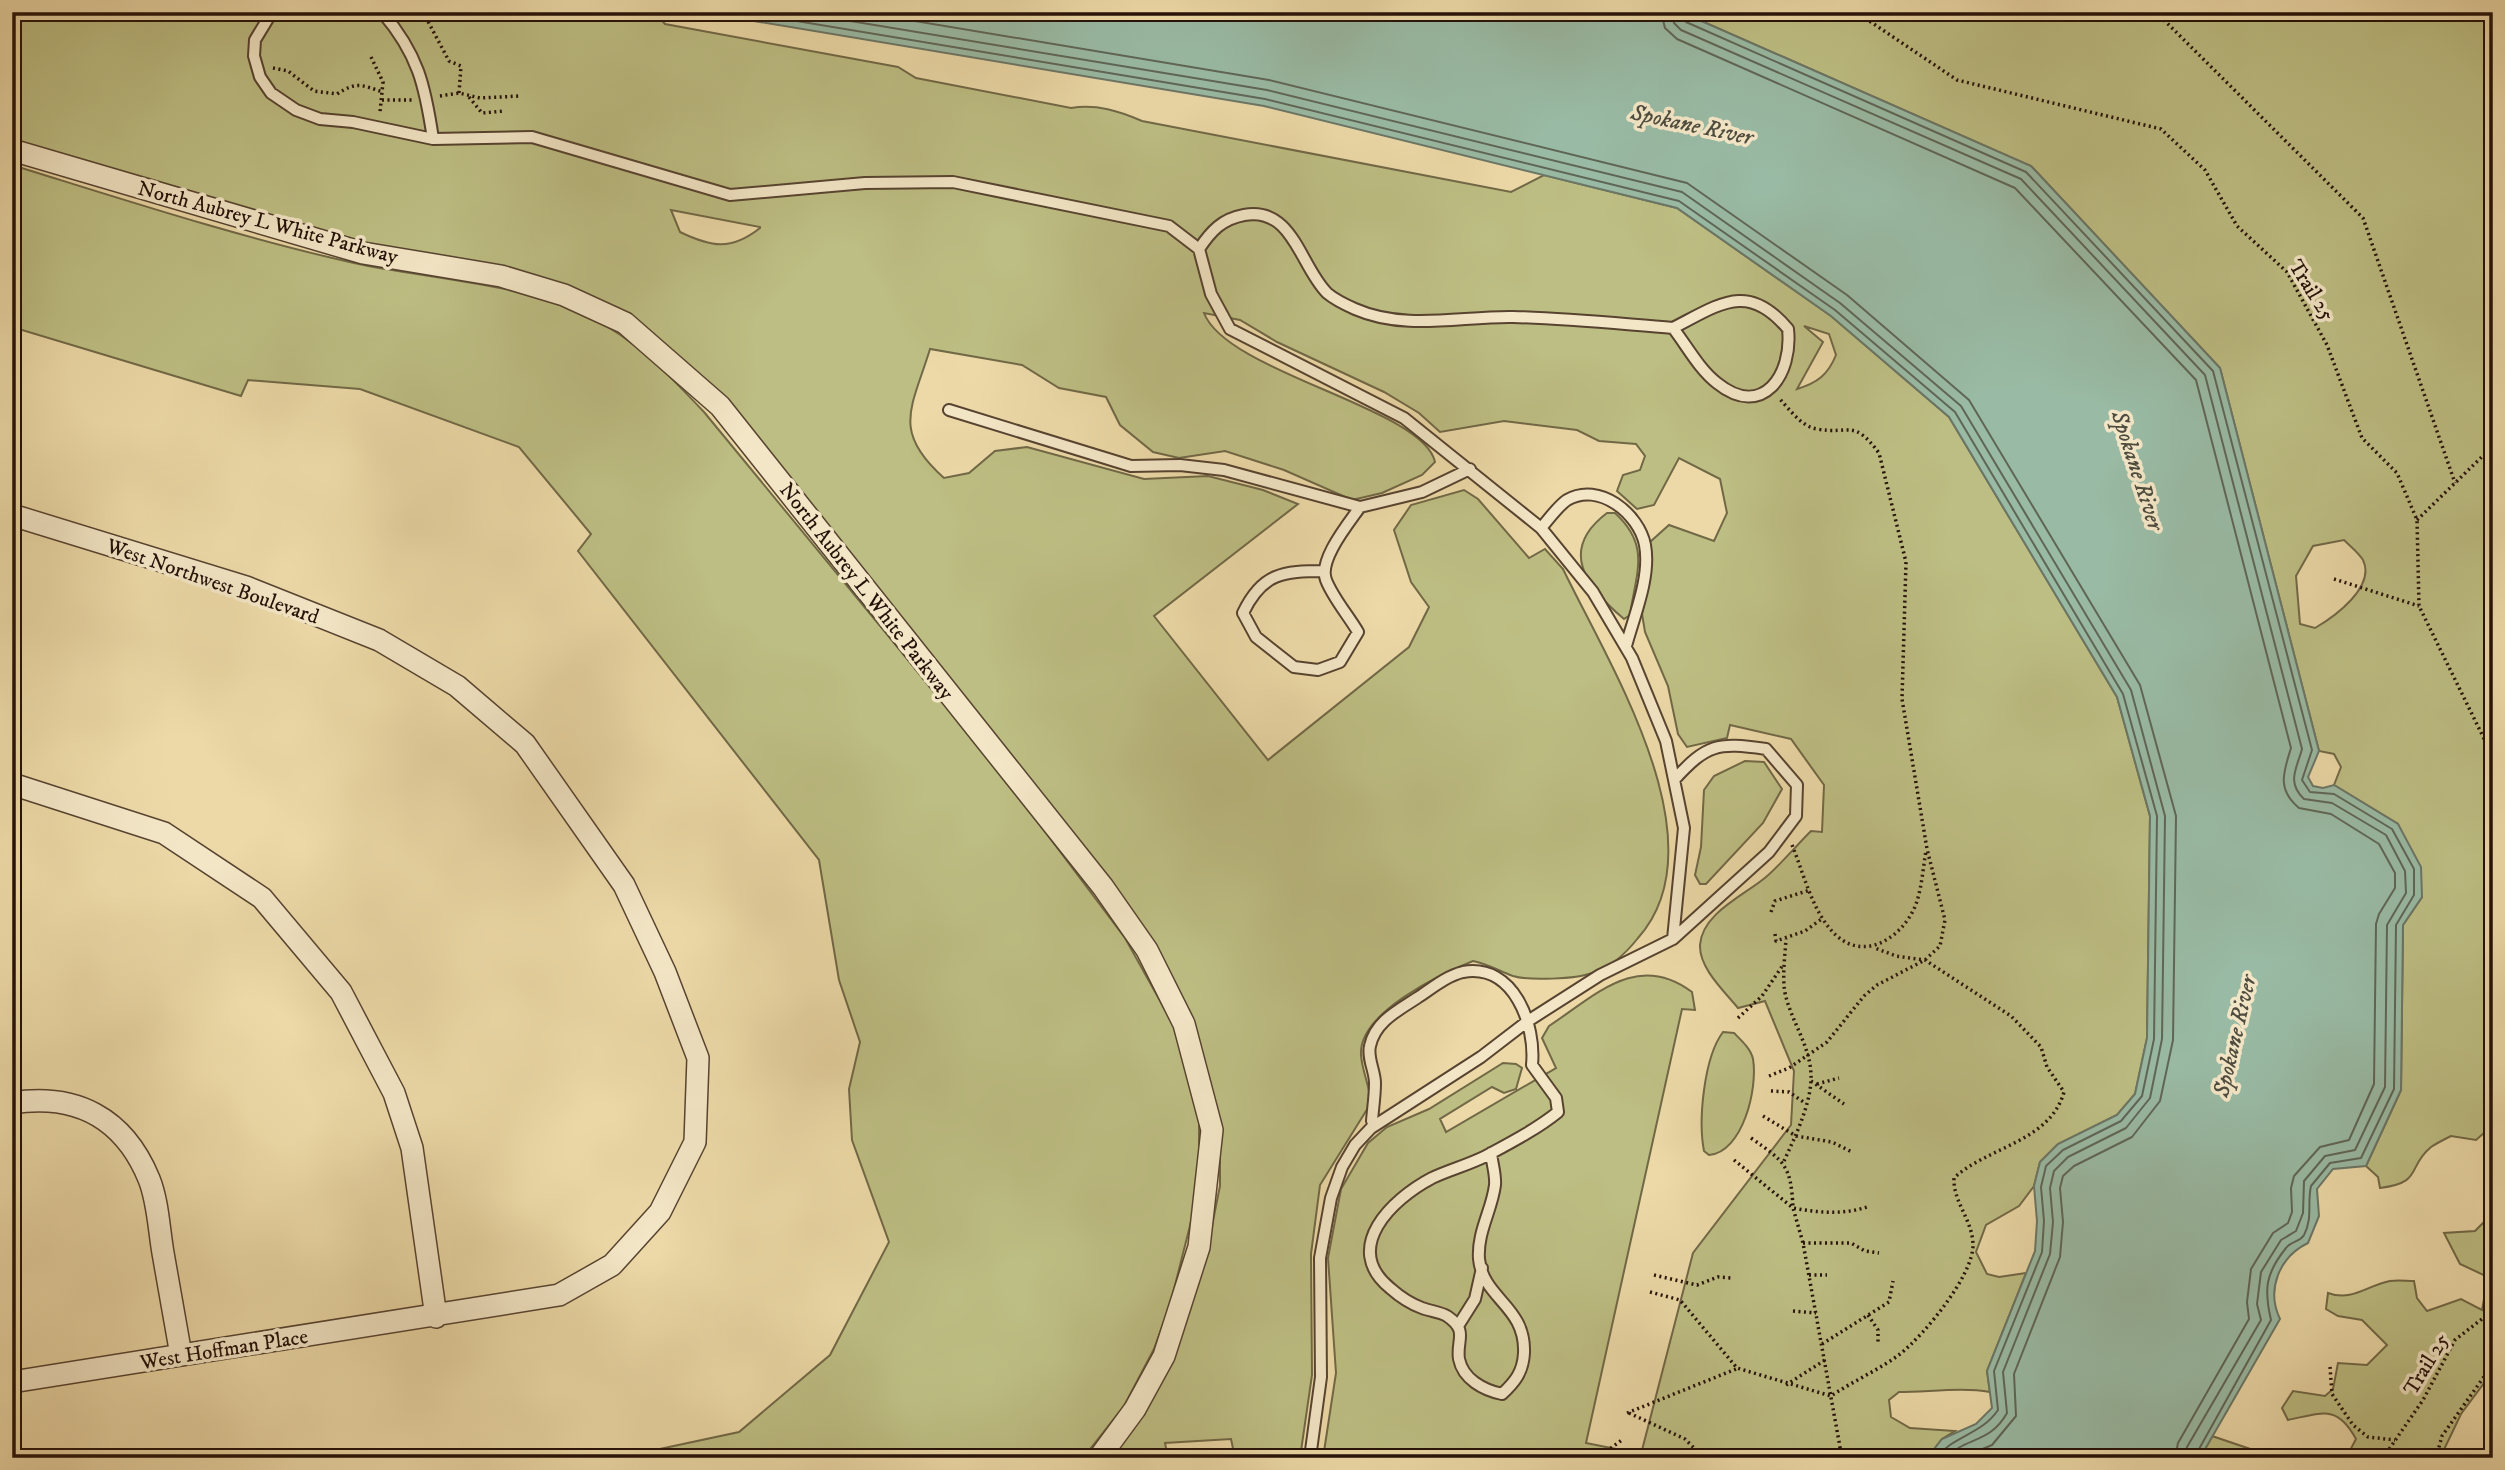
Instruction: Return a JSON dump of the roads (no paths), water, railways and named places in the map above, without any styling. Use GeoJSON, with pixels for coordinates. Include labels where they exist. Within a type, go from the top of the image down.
{"type":"FeatureCollection","features":[{"type":"Feature","properties":{"kind":"street","name":"North Aubrey L White Parkway"},"geometry":{"type":"LineString","coordinates":[[12,150],[363,253],[501,276],[564,295],[625,323],[720,406],[1103,887],[1147,950],[1184,1024],[1212,1130],[1199,1247],[1164,1356],[1135,1409],[1098,1458]]}},
{"type":"Feature","properties":{"kind":"street","name":"West Northwest Boulevard"},"geometry":{"type":"LineString","coordinates":[[12,515],[246,587],[379,640],[457,686],[525,744],[624,885],[665,972],[698,1058],[695,1142],[660,1212],[612,1265],[559,1296],[436,1317]]}},
{"type":"Feature","properties":{"kind":"street"},"geometry":{"type":"LineString","coordinates":[[12,784],[164,833],[262,898],[341,992],[394,1093],[412,1149],[436,1317]]}},
{"type":"Feature","properties":{"kind":"street"},"geometry":{"type":"LineString","coordinates":[[12,1103],[38,1099],[77,1105],[106,1120],[133,1147],[150,1181],[181,1354]]}},
{"type":"Feature","properties":{"kind":"street","name":"West Hoffman Place"},"geometry":{"type":"LineString","coordinates":[[12,1382],[436,1317]]}},
{"type":"Feature","properties":{"kind":"lane"},"geometry":{"type":"LineString","coordinates":[[272,12],[256,40],[257,67],[271,93],[296,110],[320,119],[433,139],[532,137],[730,195],[865,183],[953,182],[1169,226],[1199,249],[1211,294],[1230,329],[1404,418],[1541,528],[1592,592],[1626,646],[1666,741],[1684,828],[1673,939]]}},
{"type":"Feature","properties":{"kind":"lane"},"geometry":{"type":"LineString","coordinates":[[382,12],[415,57],[427,99],[433,139]]}},
{"type":"Feature","properties":{"kind":"lane"},"geometry":{"type":"LineString","coordinates":[[1199,249],[1212,229],[1234,217],[1252,214],[1277,220],[1287,230],[1329,294],[1374,316],[1422,321],[1513,317],[1673,328],[1724,304],[1741,300],[1757,302],[1775,313],[1788,329],[1788,360],[1782,377],[1771,389],[1758,396],[1745,395],[1717,383],[1673,328]]}},
{"type":"Feature","properties":{"kind":"lane"},"geometry":{"type":"LineString","coordinates":[[948,410],[1131,466],[1180,465],[1224,470],[1360,507],[1422,492],[1470,470]]}},
{"type":"Feature","properties":{"kind":"lane"},"geometry":{"type":"LineString","coordinates":[[1541,528],[1567,500],[1584,494],[1599,495],[1636,522],[1645,546],[1643,582],[1626,646]]}},
{"type":"Feature","properties":{"kind":"lane"},"geometry":{"type":"LineString","coordinates":[[1324,571],[1286,572],[1263,582],[1251,595],[1243,612],[1256,637],[1294,667],[1318,670],[1340,662],[1358,632],[1326,581],[1324,571],[1332,548],[1360,507]]}},
{"type":"Feature","properties":{"kind":"lane"},"geometry":{"type":"LineString","coordinates":[[1310,1458],[1321,1377],[1320,1258],[1331,1198],[1342,1167],[1364,1133],[1600,975],[1673,939],[1769,852],[1796,816],[1797,785],[1766,749],[1737,745],[1700,752],[1674,780]]}},
{"type":"Feature","properties":{"kind":"lane"},"geometry":{"type":"LineString","coordinates":[[1372,1121],[1375,1081],[1369,1048],[1378,1027],[1394,1012],[1445,980],[1464,972],[1484,973],[1501,981],[1513,991],[1528,1021],[1534,1046],[1532,1065],[1556,1098],[1558,1112],[1491,1153],[1418,1187],[1382,1216],[1371,1239],[1373,1266],[1388,1287],[1419,1307],[1447,1316],[1458,1326],[1462,1337],[1459,1358],[1471,1379],[1486,1390],[1502,1394],[1521,1373],[1524,1336],[1516,1316],[1490,1287],[1482,1268]]}},
{"type":"Feature","properties":{"kind":"lane"},"geometry":{"type":"LineString","coordinates":[[1458,1326],[1475,1299],[1482,1268],[1480,1238],[1495,1184],[1491,1153]]}},
{"type":"Feature","properties":{"kind":"water","name":"Spokane River"},"geometry":{"type":"Polygon","coordinates":[[[700,12],[1681,12],[2031,166],[2220,368],[2319,751],[2308,777],[2313,786],[2323,788],[2334,785],[2398,824],[2421,867],[2422,897],[2403,925],[2401,1090],[2366,1166],[2333,1169],[2317,1189],[2319,1216],[2308,1243],[2289,1257],[2278,1275],[2274,1297],[2280,1319],[2200,1458],[1927,1458],[1942,1439],[1976,1424],[1992,1408],[1987,1371],[2035,1251],[2037,1221],[2034,1186],[2040,1162],[2058,1144],[2117,1115],[2135,1094],[2147,1038],[2150,816],[2117,697],[1949,417],[1831,316],[1677,208],[1264,106],[700,12]]]}}]}
